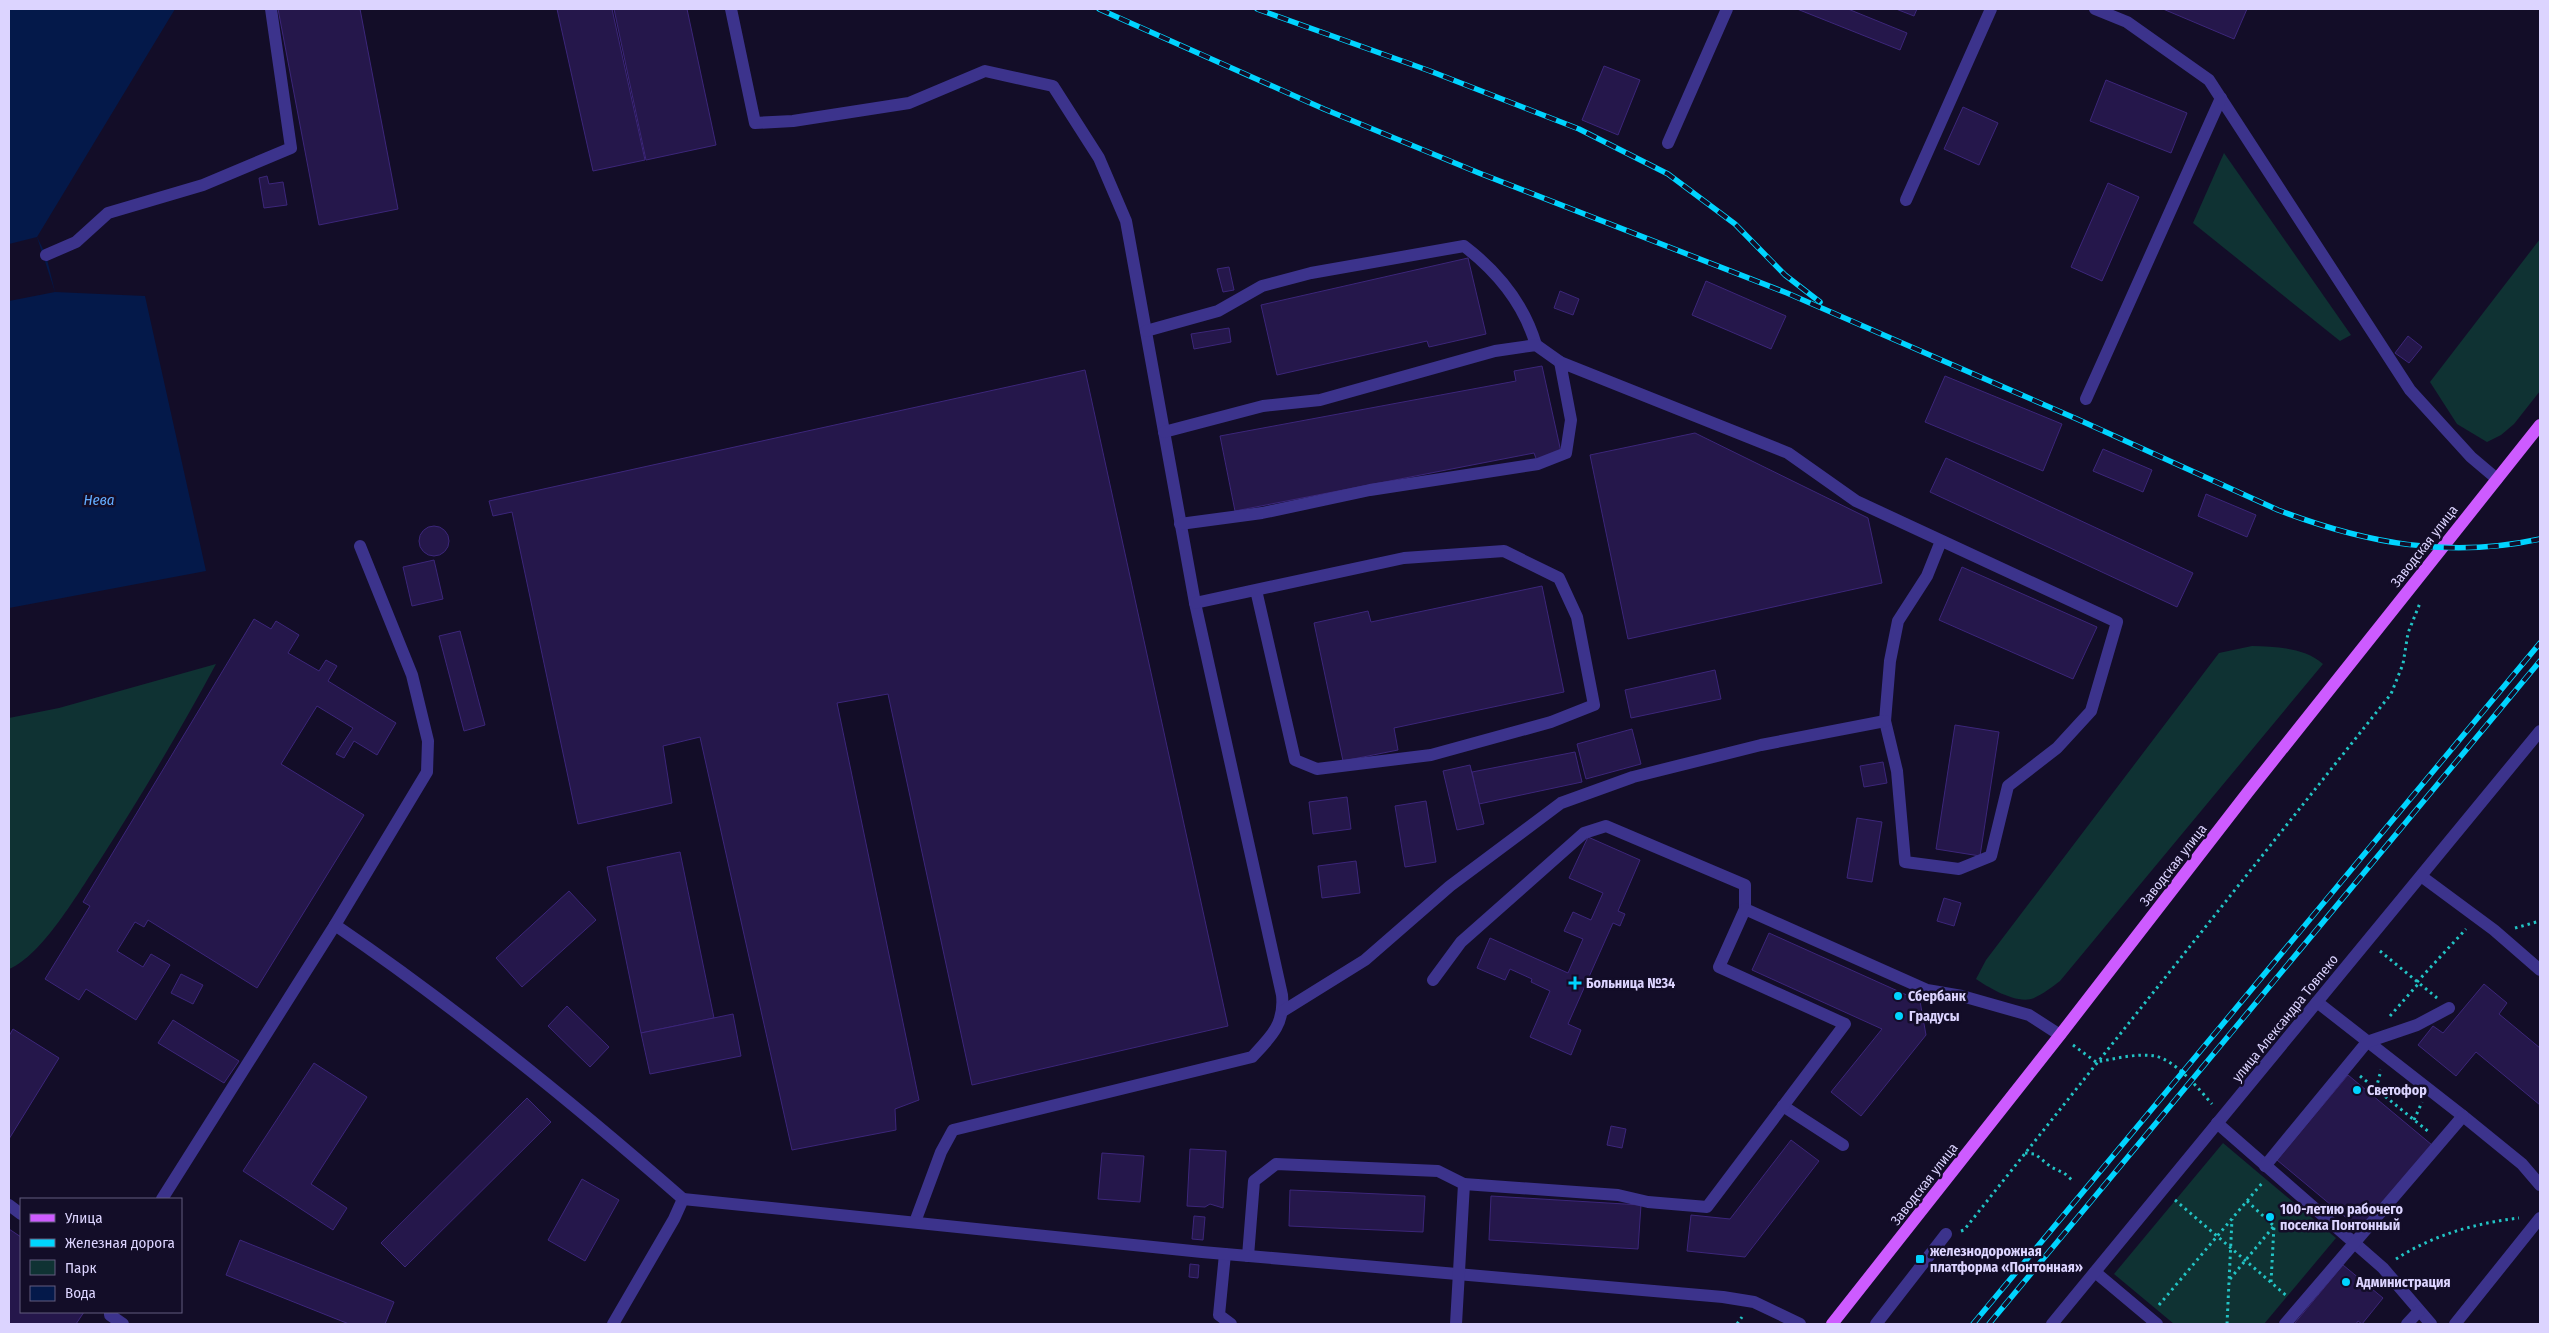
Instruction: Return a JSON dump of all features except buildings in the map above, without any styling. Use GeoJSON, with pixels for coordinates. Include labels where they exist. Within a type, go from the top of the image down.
{"type":"FeatureCollection","features":[{"type":"Feature","properties":{"kind":"main road","name":"Заводская улица"},"geometry":{"type":"LineString","coordinates":[[1832,1324],[2060,1035],[2248,792],[2540,424]]}},
{"type":"Feature","properties":{"kind":"street"},"geometry":{"type":"LineString","coordinates":[[46,255],[76,242],[108,213],[203,185],[290,148],[271,9]]}},
{"type":"Feature","properties":{"kind":"street"},"geometry":{"type":"LineString","coordinates":[[731,9],[755,123],[792,121],[909,103],[985,71],[1053,86],[1099,158],[1126,221],[1195,603],[1282,995],[1283,1010],[1273,1034],[1252,1057],[953,1130],[941,1152],[915,1222]]}},
{"type":"Feature","properties":{"kind":"street"},"geometry":{"type":"LineString","coordinates":[[1668,143],[1727,9]]}},
{"type":"Feature","properties":{"kind":"street"},"geometry":{"type":"LineString","coordinates":[[1906,200],[1991,9]]}},
{"type":"Feature","properties":{"kind":"street"},"geometry":{"type":"LineString","coordinates":[[2095,9],[2128,22],[2209,80],[2410,390],[2471,457],[2497,479]]}},
{"type":"Feature","properties":{"kind":"street"},"geometry":{"type":"LineString","coordinates":[[2086,399],[2221,98]]}},
{"type":"Feature","properties":{"kind":"street"},"geometry":{"type":"LineString","coordinates":[[1146,332],[1218,311],[1262,286],[1311,272],[1464,246],[1489,266],[1511,292],[1532,330],[1536,346]]}},
{"type":"Feature","properties":{"kind":"street"},"geometry":{"type":"LineString","coordinates":[[1164,432],[1263,406],[1320,400],[1495,351],[1536,346],[1560,362],[1788,453],[1856,501],[2117,622],[2091,711],[2057,748],[2008,786],[1991,856],[1959,869],[1905,862],[1897,771],[1884,721],[1890,661],[1898,621],[1927,576],[1941,541]]}},
{"type":"Feature","properties":{"kind":"street"},"geometry":{"type":"LineString","coordinates":[[1180,524],[1262,513],[1370,490],[1538,464],[1566,454],[1571,420],[1560,362]]}},
{"type":"Feature","properties":{"kind":"street"},"geometry":{"type":"LineString","coordinates":[[163,1198],[335,925],[427,772],[428,740],[412,675],[360,546]]}},
{"type":"Feature","properties":{"kind":"street"},"geometry":{"type":"LineString","coordinates":[[1195,603],[1404,558],[1504,552],[1559,578],[1577,617],[1594,705],[1551,722],[1431,755],[1317,768],[1295,760],[1256,590]]}},
{"type":"Feature","properties":{"kind":"street"},"geometry":{"type":"LineString","coordinates":[[1283,1010],[1365,960],[1450,886],[1561,803],[1632,777],[1761,745],[1884,721]]}},
{"type":"Feature","properties":{"kind":"street","name":"улица Александра Товпеко"},"geometry":{"type":"LineString","coordinates":[[2052,1324],[2540,731]]}},
{"type":"Feature","properties":{"kind":"street"},"geometry":{"type":"LineString","coordinates":[[1248,1256],[1254,1181],[1276,1164],[1438,1171],[1464,1184],[1618,1195],[1648,1202],[1707,1206],[1844,1024],[1719,967],[1745,909],[1745,885],[1606,826],[1584,833],[1461,942],[1433,980]]}},
{"type":"Feature","properties":{"kind":"street"},"geometry":{"type":"LineString","coordinates":[[2421,876],[2476,917],[2540,970]]}},
{"type":"Feature","properties":{"kind":"street"},"geometry":{"type":"LineString","coordinates":[[1745,909],[1927,990],[1962,996],[2029,1015],[2060,1035]]}},
{"type":"Feature","properties":{"kind":"street"},"geometry":{"type":"LineString","coordinates":[[335,925],[403,971],[590,1117],[683,1199],[1202,1252],[1723,1296],[1754,1302],[1800,1324]]}},
{"type":"Feature","properties":{"kind":"street"},"geometry":{"type":"LineString","coordinates":[[2317,1002],[2522,1164],[2540,1185]]}},
{"type":"Feature","properties":{"kind":"street"},"geometry":{"type":"LineString","coordinates":[[2268,1169],[2367,1042],[2417,1025],[2449,1008]]}},
{"type":"Feature","properties":{"kind":"street"},"geometry":{"type":"LineString","coordinates":[[1783,1106],[1843,1145]]}},
{"type":"Feature","properties":{"kind":"street"},"geometry":{"type":"LineString","coordinates":[[2285,1324],[2463,1116]]}},
{"type":"Feature","properties":{"kind":"street"},"geometry":{"type":"LineString","coordinates":[[2217,1124],[2383,1268],[2431,1324]]}},
{"type":"Feature","properties":{"kind":"street"},"geometry":{"type":"LineString","coordinates":[[1456,1324],[1464,1184]]}},
{"type":"Feature","properties":{"kind":"street"},"geometry":{"type":"LineString","coordinates":[[613,1324],[674,1220],[683,1199]]}},
{"type":"Feature","properties":{"kind":"street"},"geometry":{"type":"LineString","coordinates":[[9,1205],[20,1213]]}},
{"type":"Feature","properties":{"kind":"street"},"geometry":{"type":"LineString","coordinates":[[2455,1324],[2540,1218]]}},
{"type":"Feature","properties":{"kind":"street"},"geometry":{"type":"LineString","coordinates":[[1876,1324],[1946,1234]]}},
{"type":"Feature","properties":{"kind":"street"},"geometry":{"type":"LineString","coordinates":[[1224,1254],[1219,1315],[1231,1324]]}},
{"type":"Feature","properties":{"kind":"street"},"geometry":{"type":"LineString","coordinates":[[2095,1272],[2152,1321]]}},
{"type":"Feature","properties":{"kind":"street"},"geometry":{"type":"LineString","coordinates":[[2407,1324],[2420,1311]]}},
{"type":"Feature","properties":{"kind":"street"},"geometry":{"type":"LineString","coordinates":[[110,1313],[110,1315],[123,1324]]}},
{"type":"Feature","properties":{"kind":"path"},"geometry":{"type":"LineString","coordinates":[[1946,1234],[1964,1230],[2390,694],[2403,664],[2408,634],[2420,606],[2421,597]]}},
{"type":"Feature","properties":{"kind":"path"},"geometry":{"type":"LineString","coordinates":[[2387,1020],[2476,917]]}},
{"type":"Feature","properties":{"kind":"path"},"geometry":{"type":"LineString","coordinates":[[2368,941],[2449,1008]]}},
{"type":"Feature","properties":{"kind":"path"},"geometry":{"type":"LineString","coordinates":[[2060,1035],[2096,1062],[2139,1056],[2155,1056],[2166,1060],[2192,1081],[2213,1105],[2217,1124]]}},
{"type":"Feature","properties":{"kind":"path"},"geometry":{"type":"LineString","coordinates":[[2348,1066],[2441,1142]]}},
{"type":"Feature","properties":{"kind":"path"},"geometry":{"type":"LineString","coordinates":[[2025,1153],[2035,1154],[2051,1168],[2064,1173],[2072,1180]]}},
{"type":"Feature","properties":{"kind":"path"},"geometry":{"type":"LineString","coordinates":[[2152,1321],[2217,1236],[2247,1201],[2268,1169]]}},
{"type":"Feature","properties":{"kind":"path"},"geometry":{"type":"LineString","coordinates":[[2163,1189],[2299,1308]]}},
{"type":"Feature","properties":{"kind":"path"},"geometry":{"type":"LineString","coordinates":[[2247,1201],[2274,1226]]}},
{"type":"Feature","properties":{"kind":"path"},"geometry":{"type":"LineString","coordinates":[[2383,1268],[2410,1250],[2452,1232],[2485,1222],[2526,1217]]}},
{"type":"Feature","properties":{"kind":"path"},"geometry":{"type":"LineString","coordinates":[[2227,1324],[2232,1218]]}},
{"type":"Feature","properties":{"kind":"path"},"geometry":{"type":"LineString","coordinates":[[2229,1280],[2274,1226]]}},
{"type":"Feature","properties":{"kind":"path"},"geometry":{"type":"LineString","coordinates":[[2271,1282],[2274,1226]]}},
{"type":"Feature","properties":{"kind":"green space"},"geometry":{"type":"Polygon","coordinates":[[[2224,153],[2351,335],[2340,341],[2193,223],[2224,153]]]}},
{"type":"Feature","properties":{"kind":"green space"},"geometry":{"type":"Polygon","coordinates":[[[2540,239],[2540,391],[2514,424],[2501,435],[2487,442],[2457,424],[2430,382],[2540,239]]]}},
{"type":"Feature","properties":{"kind":"green space"},"geometry":{"type":"Polygon","coordinates":[[[2252,646],[2299,651],[2323,664],[2060,981],[2041,994],[2027,1000],[2004,994],[1976,979],[1986,960],[2219,653],[2252,646]]]}},
{"type":"Feature","properties":{"kind":"green space"},"geometry":{"type":"Polygon","coordinates":[[[216,664],[145,788],[71,904],[47,937],[34,951],[22,962],[9,969],[9,718],[59,708],[216,664]]]}},
{"type":"Feature","properties":{"kind":"green space"},"geometry":{"type":"Polygon","coordinates":[[[2223,1143],[2336,1238],[2264,1324],[2174,1324],[2114,1274],[2223,1143]]]}},
{"type":"Feature","properties":{"kind":"water","name":"Нева"},"geometry":{"type":"Polygon","coordinates":[[[9,9],[175,9],[37,237],[46,255],[55,292],[145,296],[206,571],[9,608],[9,9]]]}},
{"type":"Feature","properties":{"kind":"pier"},"geometry":{"type":"Polygon","coordinates":[[[37,237],[55,292],[9,301],[9,244],[37,237]]]}},
{"type":"Feature","properties":{"kind":"railway"},"geometry":{"type":"LineString","coordinates":[[1099,9],[1324,109],[1479,173],[1787,293],[2077,419],[2278,510],[2310,522],[2375,539],[2440,547],[2472,548],[2540,539]]}},
{"type":"Feature","properties":{"kind":"railway"},"geometry":{"type":"LineString","coordinates":[[1257,9],[1430,71],[1579,129],[1668,174],[1735,224],[1785,275],[1820,302]]}},
{"type":"Feature","properties":{"kind":"railway"},"geometry":{"type":"LineString","coordinates":[[1973,1324],[2540,643]]}},
{"type":"Feature","properties":{"kind":"railway"},"geometry":{"type":"LineString","coordinates":[[1989,1324],[2540,661]]}},
{"type":"Feature","properties":{"kind":"place","name":"Больница №34"},"geometry":{"type":"Point","coordinates":[1575,983]}},
{"type":"Feature","properties":{"kind":"place","name":"Сбербанк"},"geometry":{"type":"Point","coordinates":[1898,996]}},
{"type":"Feature","properties":{"kind":"place","name":"Градусы"},"geometry":{"type":"Point","coordinates":[1899,1016]}},
{"type":"Feature","properties":{"kind":"place","name":"Светофор"},"geometry":{"type":"Point","coordinates":[2357,1090]}},
{"type":"Feature","properties":{"kind":"place","name":"100-летию рабочего поселка Понтонный"},"geometry":{"type":"Point","coordinates":[2270,1217]}},
{"type":"Feature","properties":{"kind":"place","name":"железнодорожная платформа «Понтонная»"},"geometry":{"type":"Point","coordinates":[1920,1259]}},
{"type":"Feature","properties":{"kind":"place","name":"Администрация"},"geometry":{"type":"Point","coordinates":[2346,1282]}}]}
